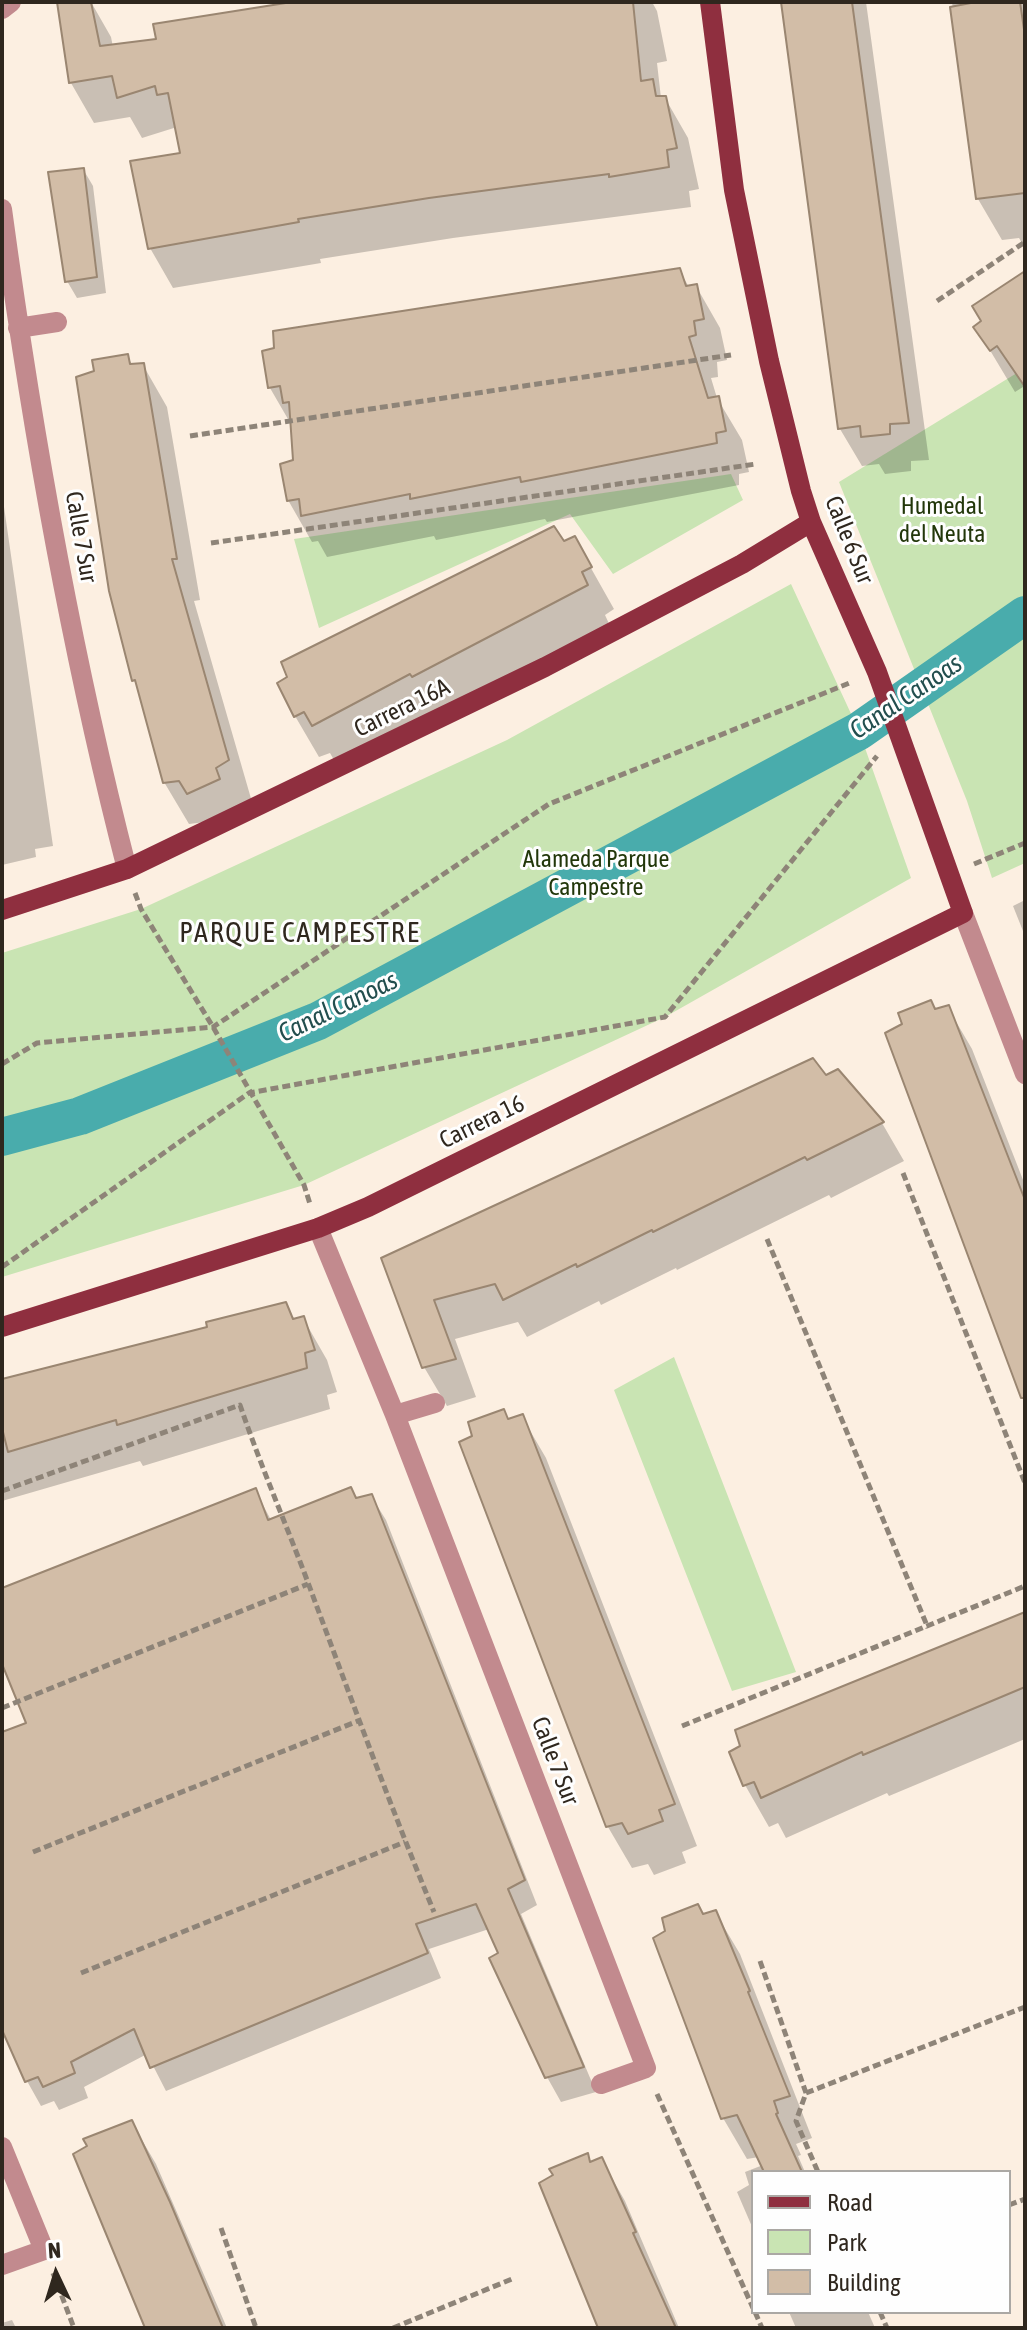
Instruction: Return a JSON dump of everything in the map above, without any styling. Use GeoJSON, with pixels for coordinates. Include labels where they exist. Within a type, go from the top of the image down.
{"type":"FeatureCollection","features":[{"type":"Feature","properties":{"kind":"main road","name":"Calle 6 Sur"},"geometry":{"type":"LineString","coordinates":[[710,2],[734,190],[769,361],[811,522],[877,672],[963,913]]}},
{"type":"Feature","properties":{"kind":"main road","name":"Carrera 16A"},"geometry":{"type":"LineString","coordinates":[[2,910],[127,869],[545,667],[742,564],[811,522]]}},
{"type":"Feature","properties":{"kind":"main road","name":"Carrera 16"},"geometry":{"type":"LineString","coordinates":[[2,1327],[318,1228],[368,1207],[963,913]]}},
{"type":"Feature","properties":{"kind":"street"},"geometry":{"type":"LineString","coordinates":[[2,9],[11,2]]}},
{"type":"Feature","properties":{"kind":"street","name":"Calle 7 Sur"},"geometry":{"type":"LineString","coordinates":[[2,209],[18,328],[71,631],[127,869]]}},
{"type":"Feature","properties":{"kind":"street"},"geometry":{"type":"LineString","coordinates":[[18,328],[57,322]]}},
{"type":"Feature","properties":{"kind":"street","name":"Calle 6 Sur"},"geometry":{"type":"LineString","coordinates":[[963,913],[1025,1074]]}},
{"type":"Feature","properties":{"kind":"street","name":"Calle 7 Sur"},"geometry":{"type":"LineString","coordinates":[[318,1228],[395,1415],[646,2068]]}},
{"type":"Feature","properties":{"kind":"street"},"geometry":{"type":"LineString","coordinates":[[395,1415],[435,1403]]}},
{"type":"Feature","properties":{"kind":"street"},"geometry":{"type":"LineString","coordinates":[[601,2084],[646,2068]]}},
{"type":"Feature","properties":{"kind":"street"},"geometry":{"type":"LineString","coordinates":[[2,2147],[44,2250],[2,2265]]}},
{"type":"Feature","properties":{"kind":"path"},"geometry":{"type":"LineString","coordinates":[[937,301],[1025,242]]}},
{"type":"Feature","properties":{"kind":"path"},"geometry":{"type":"LineString","coordinates":[[190,436],[731,355]]}},
{"type":"Feature","properties":{"kind":"path"},"geometry":{"type":"LineString","coordinates":[[211,543],[756,464]]}},
{"type":"Feature","properties":{"kind":"path"},"geometry":{"type":"LineString","coordinates":[[2,1064],[37,1043],[213,1027],[549,804],[877,672]]}},
{"type":"Feature","properties":{"kind":"path"},"geometry":{"type":"LineString","coordinates":[[2,1267],[249,1093],[665,1017],[898,731]]}},
{"type":"Feature","properties":{"kind":"path"},"geometry":{"type":"LineString","coordinates":[[952,877],[984,859],[1025,843]]}},
{"type":"Feature","properties":{"kind":"path"},"geometry":{"type":"LineString","coordinates":[[127,869],[141,909],[304,1185],[318,1228]]}},
{"type":"Feature","properties":{"kind":"path"},"geometry":{"type":"LineString","coordinates":[[903,1173],[1025,1483]]}},
{"type":"Feature","properties":{"kind":"path"},"geometry":{"type":"LineString","coordinates":[[767,1239],[928,1628]]}},
{"type":"Feature","properties":{"kind":"path"},"geometry":{"type":"LineString","coordinates":[[2,1491],[240,1405],[358,1721],[434,1912]]}},
{"type":"Feature","properties":{"kind":"path"},"geometry":{"type":"LineString","coordinates":[[2,1708],[308,1584]]}},
{"type":"Feature","properties":{"kind":"path"},"geometry":{"type":"LineString","coordinates":[[682,1726],[1025,1586]]}},
{"type":"Feature","properties":{"kind":"path"},"geometry":{"type":"LineString","coordinates":[[33,1852],[358,1721]]}},
{"type":"Feature","properties":{"kind":"path"},"geometry":{"type":"LineString","coordinates":[[81,1973],[405,1842]]}},
{"type":"Feature","properties":{"kind":"path"},"geometry":{"type":"LineString","coordinates":[[760,1961],[806,2093],[796,2121],[817,2170]]}},
{"type":"Feature","properties":{"kind":"path"},"geometry":{"type":"LineString","coordinates":[[806,2093],[1025,2007]]}},
{"type":"Feature","properties":{"kind":"path"},"geometry":{"type":"LineString","coordinates":[[646,2068],[751,2303]]}},
{"type":"Feature","properties":{"kind":"path"},"geometry":{"type":"LineString","coordinates":[[221,2228],[256,2328]]}},
{"type":"Feature","properties":{"kind":"path"},"geometry":{"type":"LineString","coordinates":[[44,2250],[74,2328]]}},
{"type":"Feature","properties":{"kind":"path"},"geometry":{"type":"LineString","coordinates":[[393,2328],[512,2279]]}},
{"type":"Feature","properties":{"kind":"green space","name":"Humedal del Neuta"},"geometry":{"type":"Polygon","coordinates":[[[1025,368],[1025,863],[992,878],[967,801],[839,482],[1025,368]]]}},
{"type":"Feature","properties":{"kind":"green space"},"geometry":{"type":"Polygon","coordinates":[[[731,474],[743,500],[613,574],[570,514],[319,628],[294,539],[731,474]]]}},
{"type":"Feature","properties":{"kind":"green space","name":"Alameda Parque Campestre"},"geometry":{"type":"Polygon","coordinates":[[[791,584],[859,731],[911,878],[665,1017],[304,1185],[2,1277],[2,953],[141,909],[507,740],[791,584]]]}},
{"type":"Feature","properties":{"kind":"green space"},"geometry":{"type":"Polygon","coordinates":[[[674,1357],[796,1672],[732,1691],[614,1390],[674,1357]]]}},
{"type":"Feature","properties":{"kind":"building"},"geometry":{"type":"Polygon","coordinates":[[[57,2],[91,2],[100,46],[156,39],[153,24],[292,2],[633,2],[641,81],[653,79],[656,96],[666,96],[677,148],[667,150],[669,167],[429,198],[298,219],[299,222],[148,249],[130,161],[180,153],[168,93],[157,95],[155,86],[117,98],[112,76],[69,83],[57,2]]]}},
{"type":"Feature","properties":{"kind":"building"},"geometry":{"type":"Polygon","coordinates":[[[781,2],[852,2],[909,423],[890,424],[890,434],[861,437],[860,426],[838,429],[781,2]]]}},
{"type":"Feature","properties":{"kind":"building"},"geometry":{"type":"Polygon","coordinates":[[[976,2],[1020,2],[1025,36],[1025,193],[976,199],[950,7],[976,2]]]}},
{"type":"Feature","properties":{"kind":"building"},"geometry":{"type":"Polygon","coordinates":[[[84,168],[97,277],[65,282],[48,172],[84,168]]]}},
{"type":"Feature","properties":{"kind":"building"},"geometry":{"type":"Polygon","coordinates":[[[680,268],[686,286],[697,284],[704,319],[694,321],[696,335],[689,337],[708,398],[719,396],[726,431],[716,433],[717,443],[521,482],[520,477],[410,499],[410,494],[301,516],[299,499],[287,501],[280,464],[293,460],[289,402],[283,403],[280,386],[268,388],[262,351],[274,348],[273,331],[680,268]]]}},
{"type":"Feature","properties":{"kind":"building"},"geometry":{"type":"Polygon","coordinates":[[[1025,271],[1025,387],[997,346],[990,351],[973,327],[981,321],[972,306],[1025,271]]]}},
{"type":"Feature","properties":{"kind":"building"},"geometry":{"type":"Polygon","coordinates":[[[128,354],[130,364],[144,363],[177,559],[172,559],[229,760],[216,768],[220,779],[187,794],[179,781],[163,783],[135,680],[132,681],[109,591],[76,377],[94,371],[92,360],[128,354]]]}},
{"type":"Feature","properties":{"kind":"building"},"geometry":{"type":"Polygon","coordinates":[[[554,526],[564,541],[575,536],[592,567],[582,572],[588,585],[312,726],[304,712],[294,717],[277,683],[287,677],[281,662],[554,526]]]}},
{"type":"Feature","properties":{"kind":"building"},"geometry":{"type":"Polygon","coordinates":[[[931,1000],[935,1009],[949,1005],[1025,1200],[1025,1398],[1021,1398],[885,1033],[902,1024],[898,1013],[931,1000]]]}},
{"type":"Feature","properties":{"kind":"building"},"geometry":{"type":"Polygon","coordinates":[[[813,1058],[826,1075],[838,1069],[884,1122],[503,1300],[495,1284],[434,1300],[456,1359],[422,1368],[381,1258],[813,1058]]]}},
{"type":"Feature","properties":{"kind":"building"},"geometry":{"type":"Polygon","coordinates":[[[286,1302],[293,1319],[304,1316],[315,1350],[305,1353],[307,1368],[117,1425],[116,1420],[8,1452],[2,1428],[2,1379],[207,1327],[206,1322],[286,1302]]]}},
{"type":"Feature","properties":{"kind":"building"},"geometry":{"type":"Polygon","coordinates":[[[504,1409],[508,1419],[523,1414],[675,1804],[659,1810],[663,1821],[628,1834],[622,1823],[606,1827],[459,1442],[472,1436],[468,1422],[504,1409]]]}},
{"type":"Feature","properties":{"kind":"building"},"geometry":{"type":"Polygon","coordinates":[[[351,1487],[356,1498],[372,1494],[525,1880],[508,1889],[584,2067],[545,2078],[489,1958],[498,1953],[476,1904],[416,1924],[428,1953],[150,2068],[134,2029],[71,2062],[75,2073],[43,2087],[38,2077],[25,2082],[2,2030],[2,1732],[26,1723],[2,1664],[2,1588],[256,1488],[268,1520],[351,1487]]]}},
{"type":"Feature","properties":{"kind":"building"},"geometry":{"type":"Polygon","coordinates":[[[1025,1612],[1025,1687],[863,1755],[862,1752],[761,1798],[754,1782],[743,1786],[729,1752],[740,1746],[735,1730],[1025,1612]]]}},
{"type":"Feature","properties":{"kind":"building"},"geometry":{"type":"Polygon","coordinates":[[[698,1904],[703,1914],[716,1910],[790,2096],[774,2101],[776,2114],[801,2170],[763,2170],[737,2115],[721,2119],[653,1938],[665,1931],[662,1918],[698,1904]]]}},
{"type":"Feature","properties":{"kind":"building"},"geometry":{"type":"Polygon","coordinates":[[[132,2120],[223,2328],[145,2328],[73,2154],[87,2146],[83,2139],[132,2120]]]}},
{"type":"Feature","properties":{"kind":"building"},"geometry":{"type":"Polygon","coordinates":[[[588,2153],[590,2162],[602,2157],[676,2328],[598,2328],[539,2183],[553,2175],[549,2169],[588,2153]]]}},
{"type":"Feature","properties":{"kind":"waterway","name":"Canal Canoas"},"geometry":{"type":"LineString","coordinates":[[2,1137],[80,1116],[318,1021],[859,731],[1025,615]]}},
{"type":"Feature","properties":{"kind":"district","name":"PARQUE CAMPESTRE"},"geometry":{"type":"Point","coordinates":[300,933]}}]}
